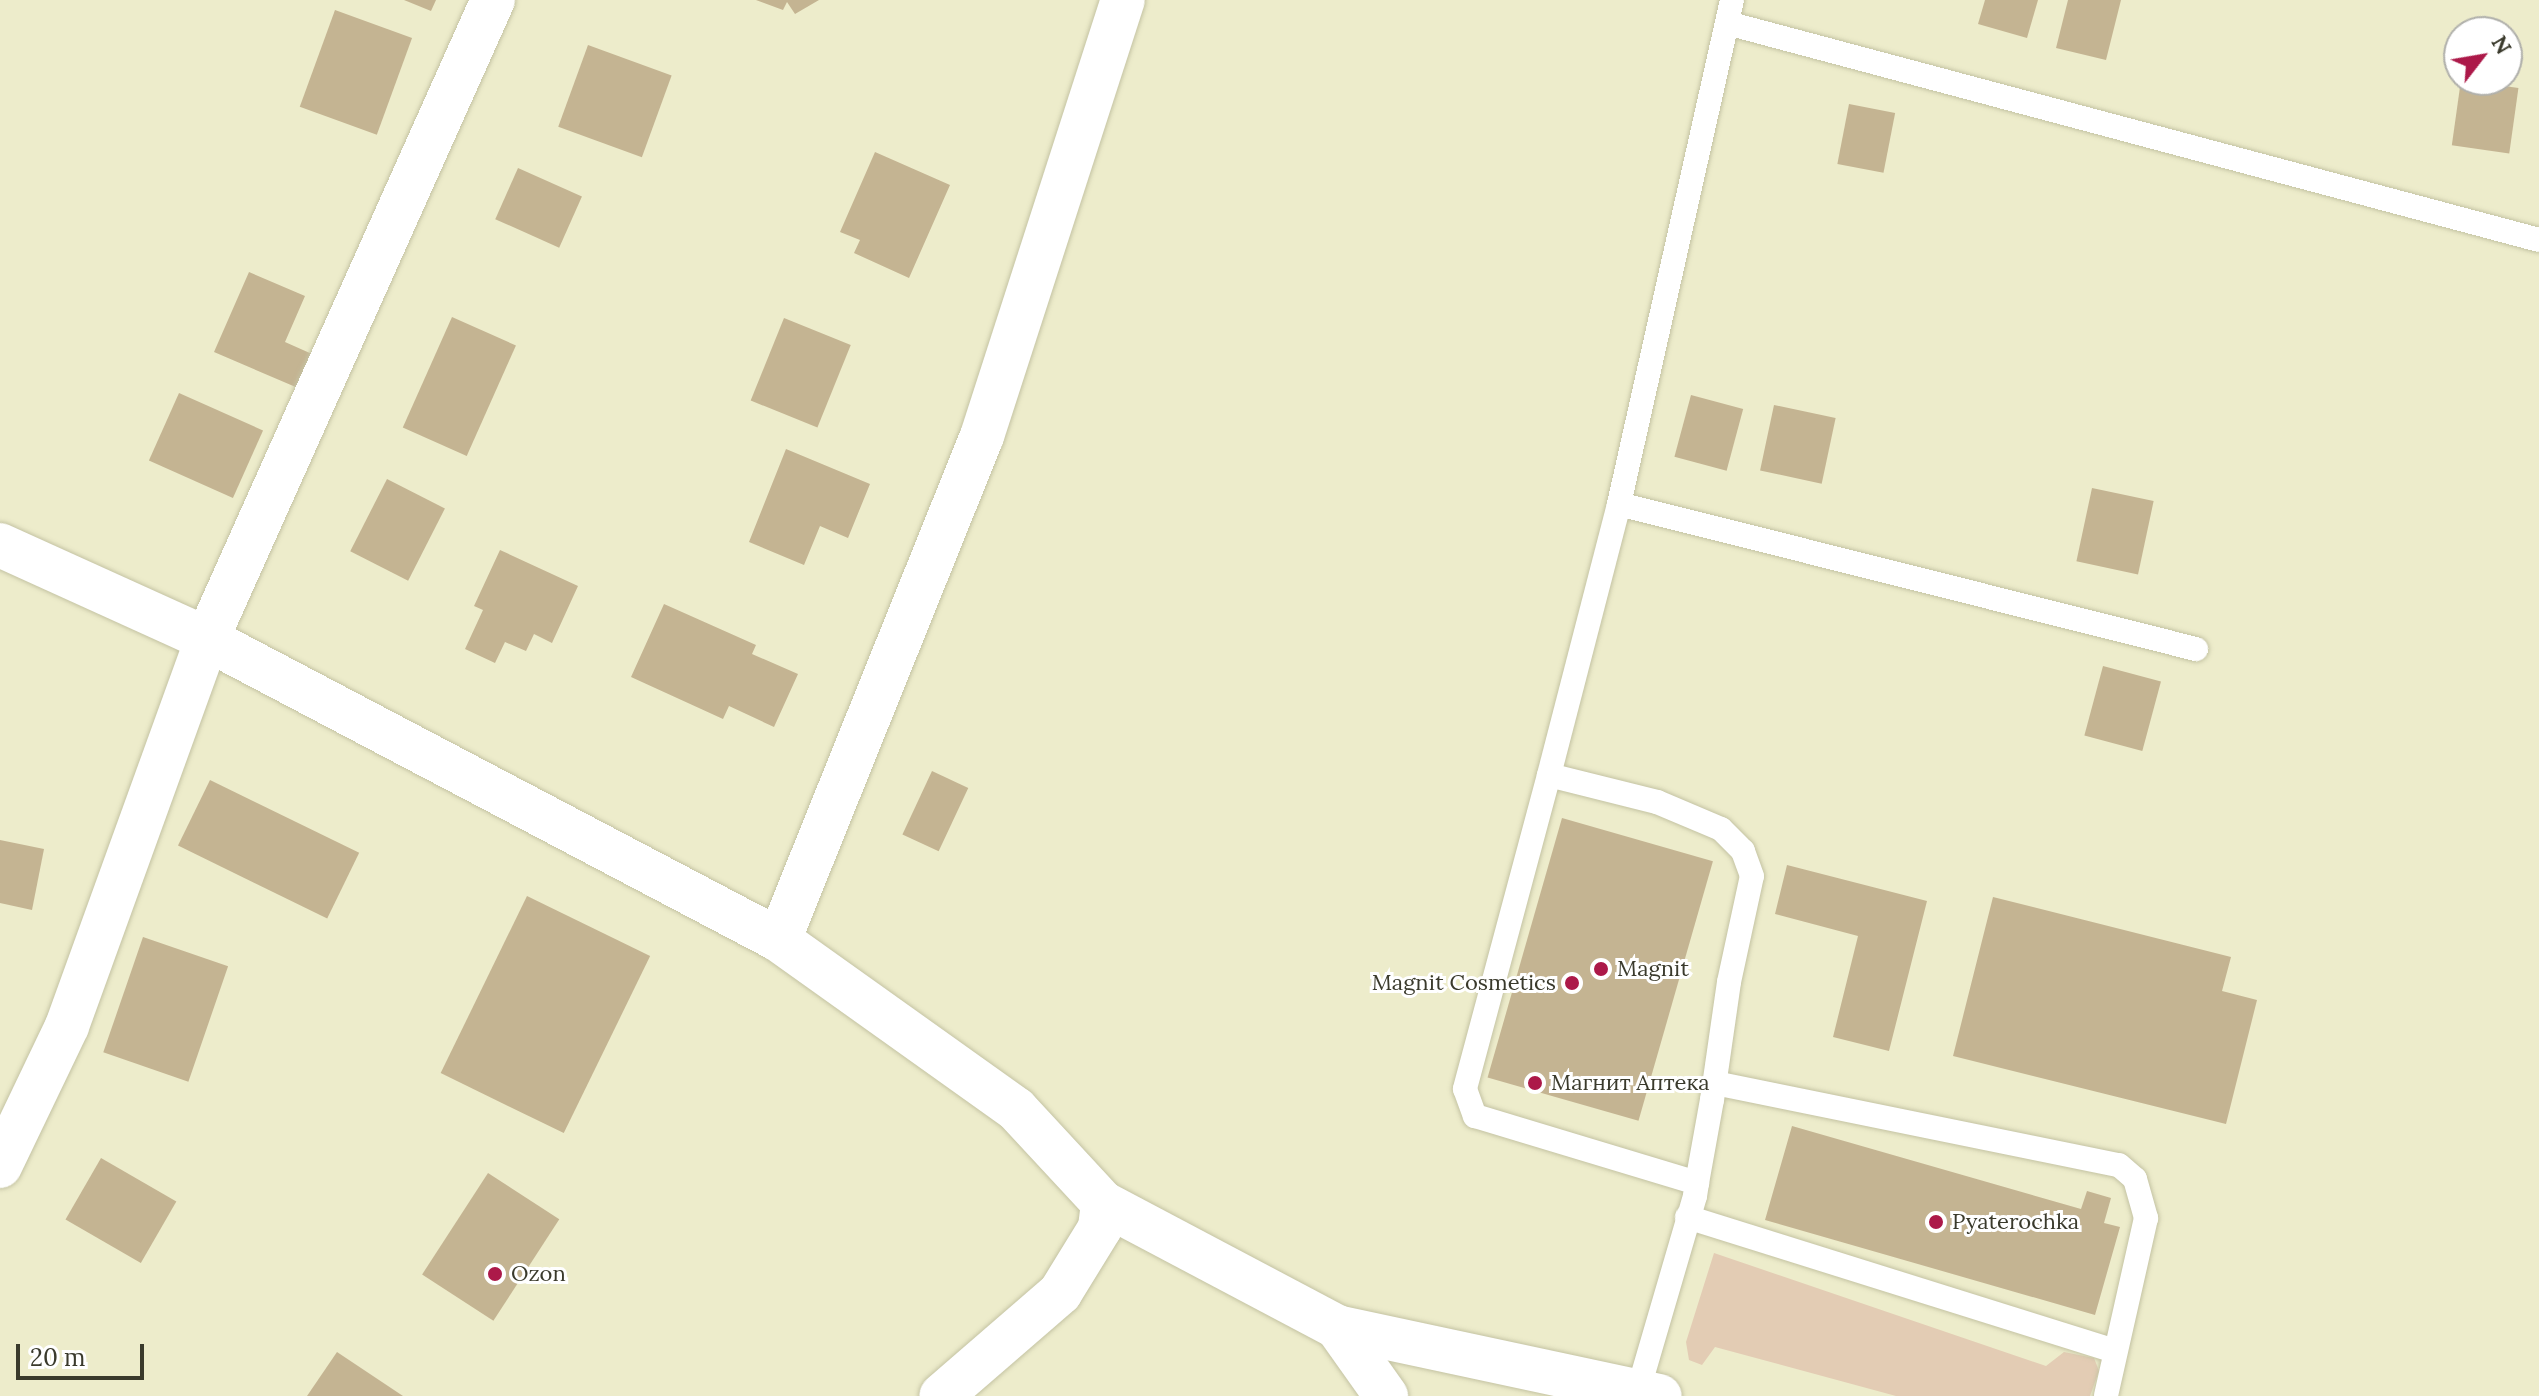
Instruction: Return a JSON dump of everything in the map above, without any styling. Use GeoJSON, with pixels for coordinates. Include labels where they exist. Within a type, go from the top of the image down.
{"type":"FeatureCollection","features":[{"type":"Feature","properties":{"kind":"street"},"geometry":{"type":"LineString","coordinates":[[0,1166],[67,1026],[207,639],[493,0]]}},
{"type":"Feature","properties":{"kind":"street"},"geometry":{"type":"LineString","coordinates":[[779,940],[982,436],[1123,0]]}},
{"type":"Feature","properties":{"kind":"street"},"geometry":{"type":"LineString","coordinates":[[0,545],[207,639],[779,940],[1016,1109],[1103,1203],[1337,1327],[1649,1394]]}},
{"type":"Feature","properties":{"kind":"street"},"geometry":{"type":"LineString","coordinates":[[941,1396],[1060,1293],[1092,1249],[1103,1203]]}},
{"type":"Feature","properties":{"kind":"street"},"geometry":{"type":"LineString","coordinates":[[1337,1327],[1386,1396]]}},
{"type":"Feature","properties":{"kind":"lane"},"geometry":{"type":"LineString","coordinates":[[1697,1183],[1475,1116],[1465,1089],[1619,504],[1730,12],[2539,240]]}},
{"type":"Feature","properties":{"kind":"lane"},"geometry":{"type":"LineString","coordinates":[[1619,504],[2196,649]]}},
{"type":"Feature","properties":{"kind":"lane"},"geometry":{"type":"LineString","coordinates":[[1549,775],[1657,802],[1721,829],[1750,864],[1697,1183],[1649,1394]]}},
{"type":"Feature","properties":{"kind":"lane"},"geometry":{"type":"LineString","coordinates":[[1715,1083],[2119,1165],[2135,1179],[2146,1218],[2106,1396]]}},
{"type":"Feature","properties":{"kind":"lane"},"geometry":{"type":"LineString","coordinates":[[1687,1217],[2115,1351]]}},
{"type":"Feature","properties":{"kind":"shaded area"},"geometry":{"type":"Polygon","coordinates":[[[1714,1253],[2046,1366],[2064,1352],[2094,1358],[2099,1371],[2090,1396],[1896,1396],[1715,1347],[1702,1365],[1689,1360],[1686,1342],[1714,1253]]]}},
{"type":"Feature","properties":{"kind":"building"},"geometry":{"type":"Polygon","coordinates":[[[404,0],[436,0],[431,11],[404,0]]]}},
{"type":"Feature","properties":{"kind":"building"},"geometry":{"type":"Polygon","coordinates":[[[756,0],[819,0],[795,14],[787,2],[783,10],[756,0]]]}},
{"type":"Feature","properties":{"kind":"building"},"geometry":{"type":"Polygon","coordinates":[[[1985,0],[2038,0],[2027,38],[1978,24],[1985,0]]]}},
{"type":"Feature","properties":{"kind":"building"},"geometry":{"type":"Polygon","coordinates":[[[2068,0],[2121,0],[2106,60],[2056,48],[2068,0]]]}},
{"type":"Feature","properties":{"kind":"building"},"geometry":{"type":"Polygon","coordinates":[[[335,10],[412,38],[377,135],[300,107],[335,10]]]}},
{"type":"Feature","properties":{"kind":"building"},"geometry":{"type":"Polygon","coordinates":[[[588,45],[672,75],[642,157],[558,127],[588,45]]]}},
{"type":"Feature","properties":{"kind":"building"},"geometry":{"type":"Polygon","coordinates":[[[2459,96],[2517,96],[2509,153],[2452,145],[2459,96]]]}},
{"type":"Feature","properties":{"kind":"building"},"geometry":{"type":"Polygon","coordinates":[[[1849,104],[1895,113],[1883,173],[1837,164],[1849,104]]]}},
{"type":"Feature","properties":{"kind":"building"},"geometry":{"type":"Polygon","coordinates":[[[875,152],[950,185],[909,278],[854,253],[860,240],[840,232],[875,152]]]}},
{"type":"Feature","properties":{"kind":"building"},"geometry":{"type":"Polygon","coordinates":[[[518,168],[582,196],[559,248],[495,219],[518,168]]]}},
{"type":"Feature","properties":{"kind":"building"},"geometry":{"type":"Polygon","coordinates":[[[249,272],[305,296],[285,342],[312,354],[298,388],[214,352],[249,272]]]}},
{"type":"Feature","properties":{"kind":"building"},"geometry":{"type":"Polygon","coordinates":[[[452,317],[516,345],[467,456],[403,428],[452,317]]]}},
{"type":"Feature","properties":{"kind":"building"},"geometry":{"type":"Polygon","coordinates":[[[784,318],[851,345],[817,427],[751,401],[784,318]]]}},
{"type":"Feature","properties":{"kind":"building"},"geometry":{"type":"Polygon","coordinates":[[[179,393],[263,430],[233,498],[149,461],[179,393]]]}},
{"type":"Feature","properties":{"kind":"building"},"geometry":{"type":"Polygon","coordinates":[[[1691,395],[1743,409],[1727,471],[1674,457],[1691,395]]]}},
{"type":"Feature","properties":{"kind":"building"},"geometry":{"type":"Polygon","coordinates":[[[1774,405],[1836,418],[1822,484],[1760,471],[1774,405]]]}},
{"type":"Feature","properties":{"kind":"building"},"geometry":{"type":"Polygon","coordinates":[[[786,449],[870,484],[848,538],[820,526],[804,565],[749,542],[786,449]]]}},
{"type":"Feature","properties":{"kind":"building"},"geometry":{"type":"Polygon","coordinates":[[[387,479],[445,509],[408,581],[350,551],[387,479]]]}},
{"type":"Feature","properties":{"kind":"building"},"geometry":{"type":"Polygon","coordinates":[[[2092,488],[2154,501],[2138,574],[2076,561],[2092,488]]]}},
{"type":"Feature","properties":{"kind":"building"},"geometry":{"type":"Polygon","coordinates":[[[500,550],[578,586],[552,643],[534,634],[526,651],[505,642],[495,663],[465,649],[483,610],[474,606],[500,550]]]}},
{"type":"Feature","properties":{"kind":"building"},"geometry":{"type":"Polygon","coordinates":[[[664,604],[756,645],[752,654],[798,674],[774,727],[729,706],[723,719],[631,677],[664,604]]]}},
{"type":"Feature","properties":{"kind":"building"},"geometry":{"type":"Polygon","coordinates":[[[2103,666],[2161,682],[2142,751],[2084,736],[2103,666]]]}},
{"type":"Feature","properties":{"kind":"building"},"geometry":{"type":"Polygon","coordinates":[[[932,771],[968,788],[939,851],[902,834],[932,771]]]}},
{"type":"Feature","properties":{"kind":"building"},"geometry":{"type":"Polygon","coordinates":[[[210,780],[359,853],[327,918],[178,846],[210,780]]]}},
{"type":"Feature","properties":{"kind":"building","name":"Magnit"},"geometry":{"type":"Polygon","coordinates":[[[1562,818],[1713,861],[1638,1121],[1488,1078],[1562,818]]]}},
{"type":"Feature","properties":{"kind":"building"},"geometry":{"type":"Polygon","coordinates":[[[0,840],[44,849],[32,910],[0,903],[0,840]]]}},
{"type":"Feature","properties":{"kind":"building"},"geometry":{"type":"Polygon","coordinates":[[[1787,865],[1927,901],[1889,1051],[1833,1037],[1858,936],[1775,914],[1787,865]]]}},
{"type":"Feature","properties":{"kind":"building"},"geometry":{"type":"Polygon","coordinates":[[[527,896],[650,956],[564,1133],[441,1073],[527,896]]]}},
{"type":"Feature","properties":{"kind":"building"},"geometry":{"type":"Polygon","coordinates":[[[1993,897],[2231,957],[2222,991],[2257,1000],[2226,1124],[1953,1056],[1993,897]]]}},
{"type":"Feature","properties":{"kind":"building"},"geometry":{"type":"Polygon","coordinates":[[[143,937],[228,966],[188,1082],[103,1052],[143,937]]]}},
{"type":"Feature","properties":{"kind":"building","name":"Pyaterochka"},"geometry":{"type":"Polygon","coordinates":[[[1792,1126],[2081,1209],[2087,1191],[2111,1198],[2104,1223],[2120,1227],[2095,1315],[1765,1220],[1792,1126]]]}},
{"type":"Feature","properties":{"kind":"building"},"geometry":{"type":"Polygon","coordinates":[[[101,1158],[176,1202],[141,1263],[66,1219],[101,1158]]]}},
{"type":"Feature","properties":{"kind":"building"},"geometry":{"type":"Polygon","coordinates":[[[488,1173],[559,1219],[493,1321],[422,1274],[488,1173]]]}},
{"type":"Feature","properties":{"kind":"building"},"geometry":{"type":"Polygon","coordinates":[[[337,1352],[403,1396],[307,1396],[337,1352]]]}},
{"type":"Feature","properties":{"kind":"place","name":"Magnit"},"geometry":{"type":"Point","coordinates":[1601,969]}},
{"type":"Feature","properties":{"kind":"place","name":"Magnit Cosmetics"},"geometry":{"type":"Point","coordinates":[1572,983]}},
{"type":"Feature","properties":{"kind":"place","name":"Магнит Аптека"},"geometry":{"type":"Point","coordinates":[1535,1083]}},
{"type":"Feature","properties":{"kind":"place","name":"Pyaterochka"},"geometry":{"type":"Point","coordinates":[1936,1222]}},
{"type":"Feature","properties":{"kind":"place","name":"Ozon"},"geometry":{"type":"Point","coordinates":[495,1274]}}]}
